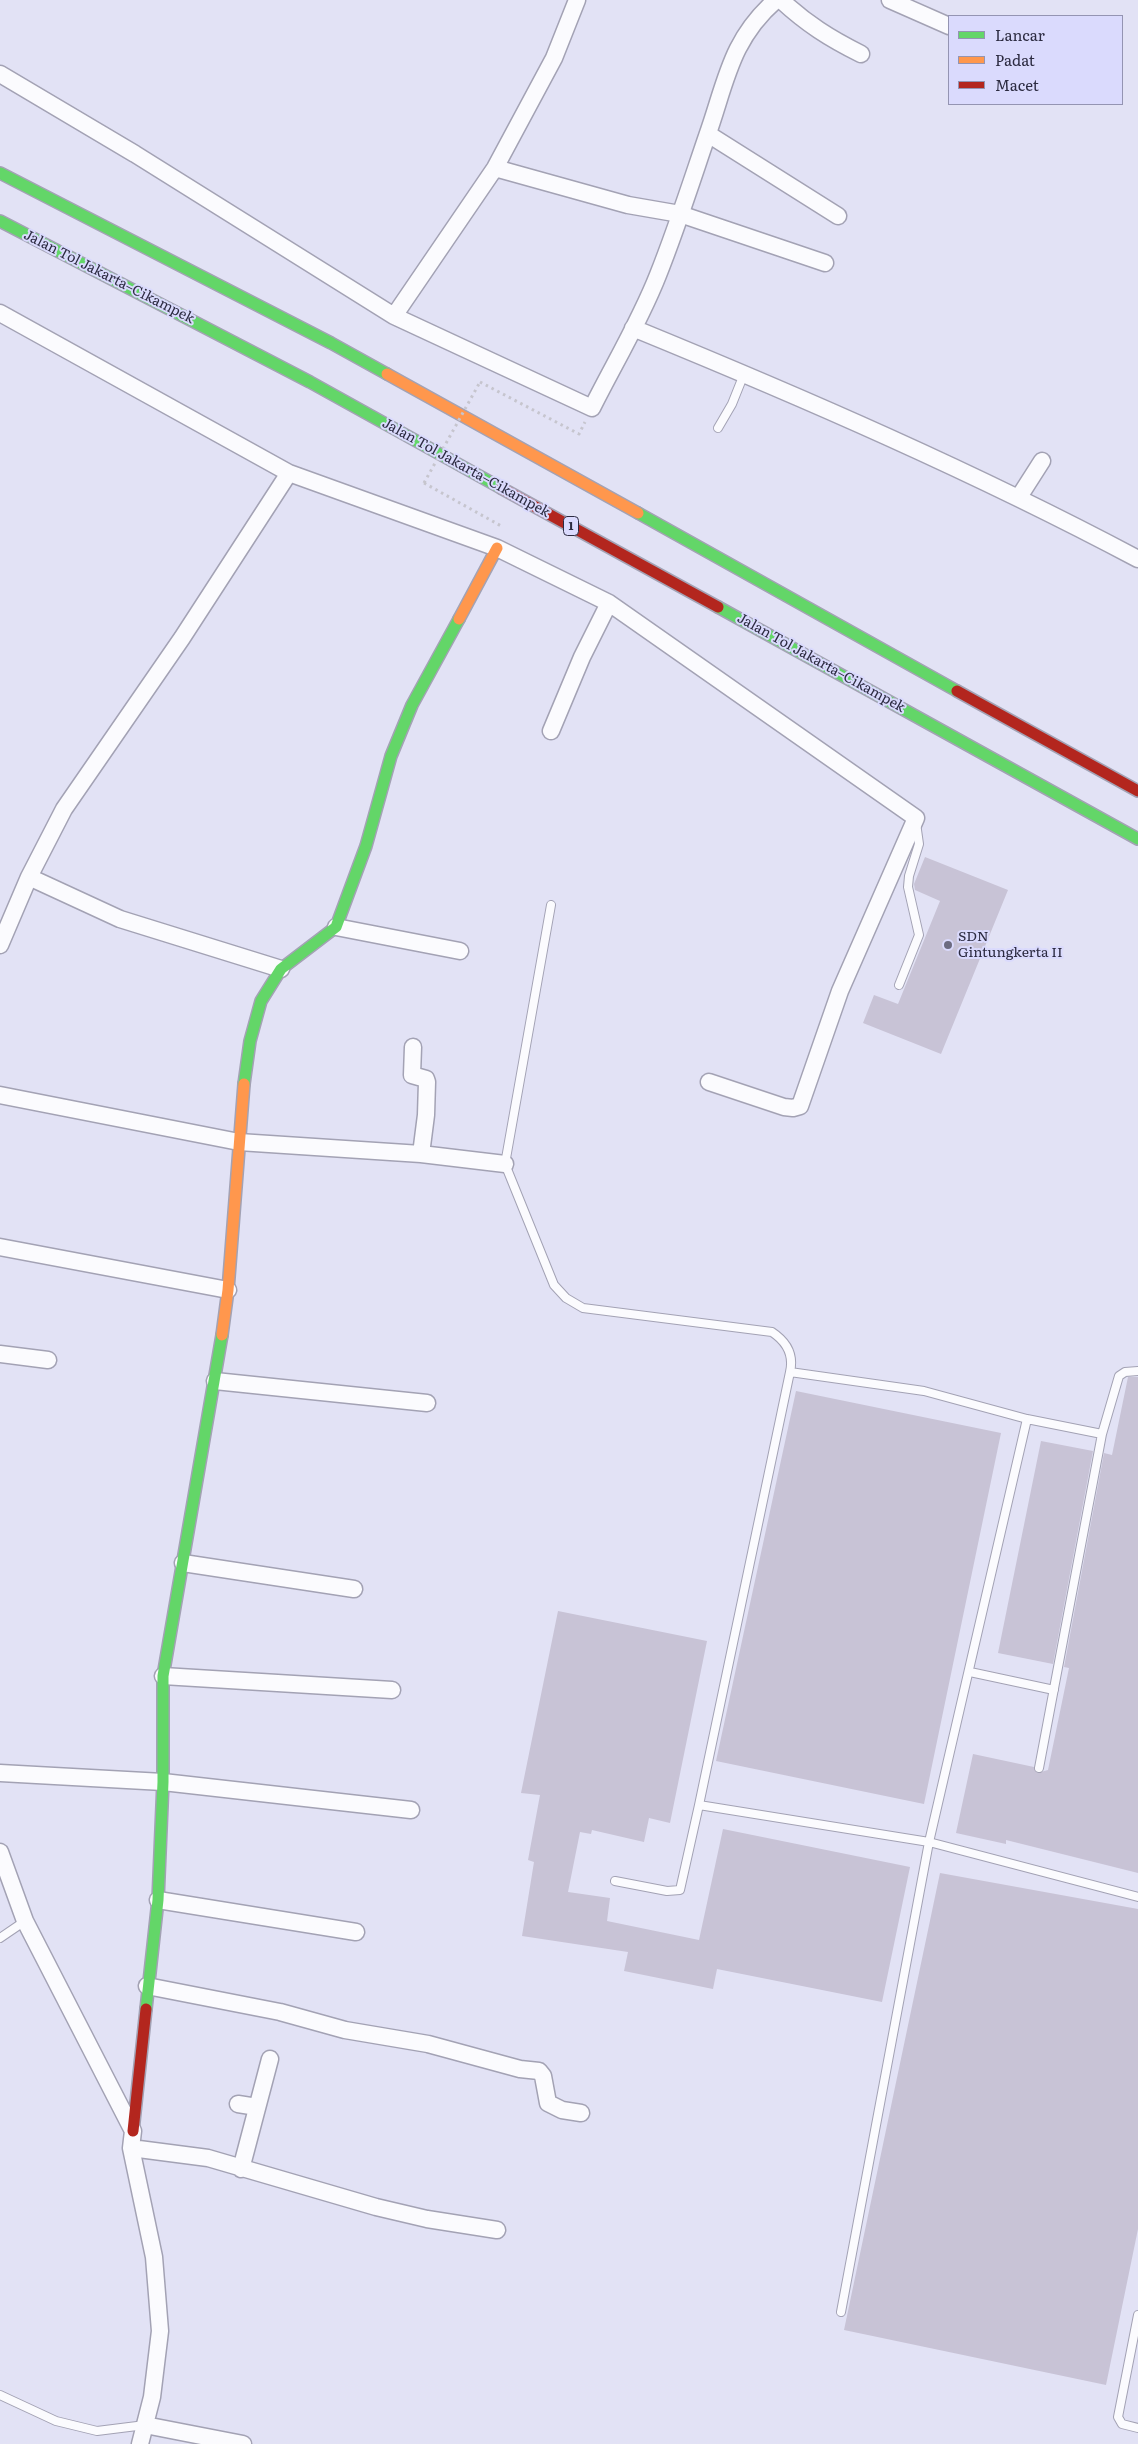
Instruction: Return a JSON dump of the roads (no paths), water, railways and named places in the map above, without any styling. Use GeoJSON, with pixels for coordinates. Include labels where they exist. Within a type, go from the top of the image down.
{"type":"FeatureCollection","features":[{"type":"Feature","properties":{"kind":"main road"},"geometry":{"type":"LineString","coordinates":[[0,173],[330,343],[1138,791]]}},
{"type":"Feature","properties":{"kind":"main road","name":"Jalan Tol Jakarta–Cikampek"},"geometry":{"type":"LineString","coordinates":[[0,221],[310,382],[1138,839]]}},
{"type":"Feature","properties":{"kind":"main road"},"geometry":{"type":"LineString","coordinates":[[133,2131],[147,1986],[158,1900],[163,1782],[163,1676],[216,1381],[228,1290],[239,1142],[250,1041],[262,1001],[281,970],[336,927],[366,846],[392,756],[412,705],[497,548]]}},
{"type":"Feature","properties":{"kind":"street"},"geometry":{"type":"LineString","coordinates":[[394,316],[495,168],[554,58],[578,0]]}},
{"type":"Feature","properties":{"kind":"street"},"geometry":{"type":"LineString","coordinates":[[0,74],[135,154],[394,316],[592,408],[658,276],[708,134],[724,78],[743,38],[758,15],[776,0]]}},
{"type":"Feature","properties":{"kind":"street"},"geometry":{"type":"LineString","coordinates":[[782,0],[804,22],[824,36],[861,54]]}},
{"type":"Feature","properties":{"kind":"street"},"geometry":{"type":"LineString","coordinates":[[890,0],[948,26]]}},
{"type":"Feature","properties":{"kind":"street"},"geometry":{"type":"LineString","coordinates":[[708,134],[838,216]]}},
{"type":"Feature","properties":{"kind":"street"},"geometry":{"type":"LineString","coordinates":[[495,168],[628,205],[680,214],[825,262]]}},
{"type":"Feature","properties":{"kind":"street"},"geometry":{"type":"LineString","coordinates":[[0,313],[289,473],[497,548],[609,603],[916,818],[840,991],[800,1106],[793,1108],[784,1107],[709,1082]]}},
{"type":"Feature","properties":{"kind":"street"},"geometry":{"type":"LineString","coordinates":[[633,328],[744,374],[1019,497],[1136,554]]}},
{"type":"Feature","properties":{"kind":"street"},"geometry":{"type":"LineString","coordinates":[[1019,497],[1042,461]]}},
{"type":"Feature","properties":{"kind":"street"},"geometry":{"type":"LineString","coordinates":[[0,945],[29,877],[64,809],[182,638],[289,473]]}},
{"type":"Feature","properties":{"kind":"street"},"geometry":{"type":"LineString","coordinates":[[551,731],[582,657],[609,603]]}},
{"type":"Feature","properties":{"kind":"street"},"geometry":{"type":"LineString","coordinates":[[29,877],[120,919],[281,970]]}},
{"type":"Feature","properties":{"kind":"street"},"geometry":{"type":"LineString","coordinates":[[336,927],[460,950]]}},
{"type":"Feature","properties":{"kind":"street"},"geometry":{"type":"LineString","coordinates":[[413,1047],[412,1074],[426,1079],[427,1082],[426,1115],[421,1154]]}},
{"type":"Feature","properties":{"kind":"street"},"geometry":{"type":"LineString","coordinates":[[0,1095],[239,1142],[421,1154],[505,1164]]}},
{"type":"Feature","properties":{"kind":"street"},"geometry":{"type":"LineString","coordinates":[[0,1247],[228,1290]]}},
{"type":"Feature","properties":{"kind":"street"},"geometry":{"type":"LineString","coordinates":[[0,1354],[48,1360]]}},
{"type":"Feature","properties":{"kind":"street"},"geometry":{"type":"LineString","coordinates":[[216,1381],[427,1403]]}},
{"type":"Feature","properties":{"kind":"street"},"geometry":{"type":"LineString","coordinates":[[183,1563],[354,1589]]}},
{"type":"Feature","properties":{"kind":"street"},"geometry":{"type":"LineString","coordinates":[[163,1676],[392,1690]]}},
{"type":"Feature","properties":{"kind":"street"},"geometry":{"type":"LineString","coordinates":[[0,1773],[163,1782],[411,1810]]}},
{"type":"Feature","properties":{"kind":"street"},"geometry":{"type":"LineString","coordinates":[[0,1852],[25,1921],[133,2131],[131,2148],[154,2257],[160,2331],[152,2397],[140,2444]]}},
{"type":"Feature","properties":{"kind":"street"},"geometry":{"type":"LineString","coordinates":[[158,1900],[356,1932]]}},
{"type":"Feature","properties":{"kind":"street"},"geometry":{"type":"LineString","coordinates":[[147,1986],[280,2012],[345,2030],[428,2044],[520,2069],[539,2071],[543,2076],[548,2103],[562,2110],[581,2112]]}},
{"type":"Feature","properties":{"kind":"street"},"geometry":{"type":"LineString","coordinates":[[241,2169],[270,2059]]}},
{"type":"Feature","properties":{"kind":"street"},"geometry":{"type":"LineString","coordinates":[[238,2104],[257,2107]]}},
{"type":"Feature","properties":{"kind":"street"},"geometry":{"type":"LineString","coordinates":[[131,2148],[208,2158],[376,2207],[497,2230]]}},
{"type":"Feature","properties":{"kind":"street"},"geometry":{"type":"LineString","coordinates":[[144,2425],[243,2444]]}},
{"type":"Feature","properties":{"kind":"lane"},"geometry":{"type":"LineString","coordinates":[[718,428],[732,404],[744,374]]}},
{"type":"Feature","properties":{"kind":"lane"},"geometry":{"type":"LineString","coordinates":[[899,985],[919,935],[908,887],[909,876],[919,844],[916,818]]}},
{"type":"Feature","properties":{"kind":"lane"},"geometry":{"type":"LineString","coordinates":[[551,904],[505,1164],[554,1285],[566,1298],[583,1308],[772,1332],[782,1339],[790,1352],[792,1360],[680,1890],[667,1891],[615,1881]]}},
{"type":"Feature","properties":{"kind":"lane"},"geometry":{"type":"LineString","coordinates":[[1039,1768],[1102,1434],[1119,1376],[1124,1372],[1138,1371]]}},
{"type":"Feature","properties":{"kind":"lane"},"geometry":{"type":"LineString","coordinates":[[790,1372],[924,1391],[1027,1419],[1102,1434]]}},
{"type":"Feature","properties":{"kind":"lane"},"geometry":{"type":"LineString","coordinates":[[841,2312],[929,1842],[970,1672],[1027,1419]]}},
{"type":"Feature","properties":{"kind":"lane"},"geometry":{"type":"LineString","coordinates":[[970,1672],[1054,1690]]}},
{"type":"Feature","properties":{"kind":"lane"},"geometry":{"type":"LineString","coordinates":[[699,1805],[929,1842],[1138,1896]]}},
{"type":"Feature","properties":{"kind":"lane"},"geometry":{"type":"LineString","coordinates":[[0,1938],[25,1921]]}},
{"type":"Feature","properties":{"kind":"lane"},"geometry":{"type":"LineString","coordinates":[[1138,2315],[1118,2417],[1122,2424],[1138,2428]]}},
{"type":"Feature","properties":{"kind":"lane"},"geometry":{"type":"LineString","coordinates":[[0,2395],[56,2421],[97,2431],[144,2425]]}},
{"type":"Feature","properties":{"kind":"place","name":"SDN Gintungkerta II"},"geometry":{"type":"Point","coordinates":[948,945]}}]}
